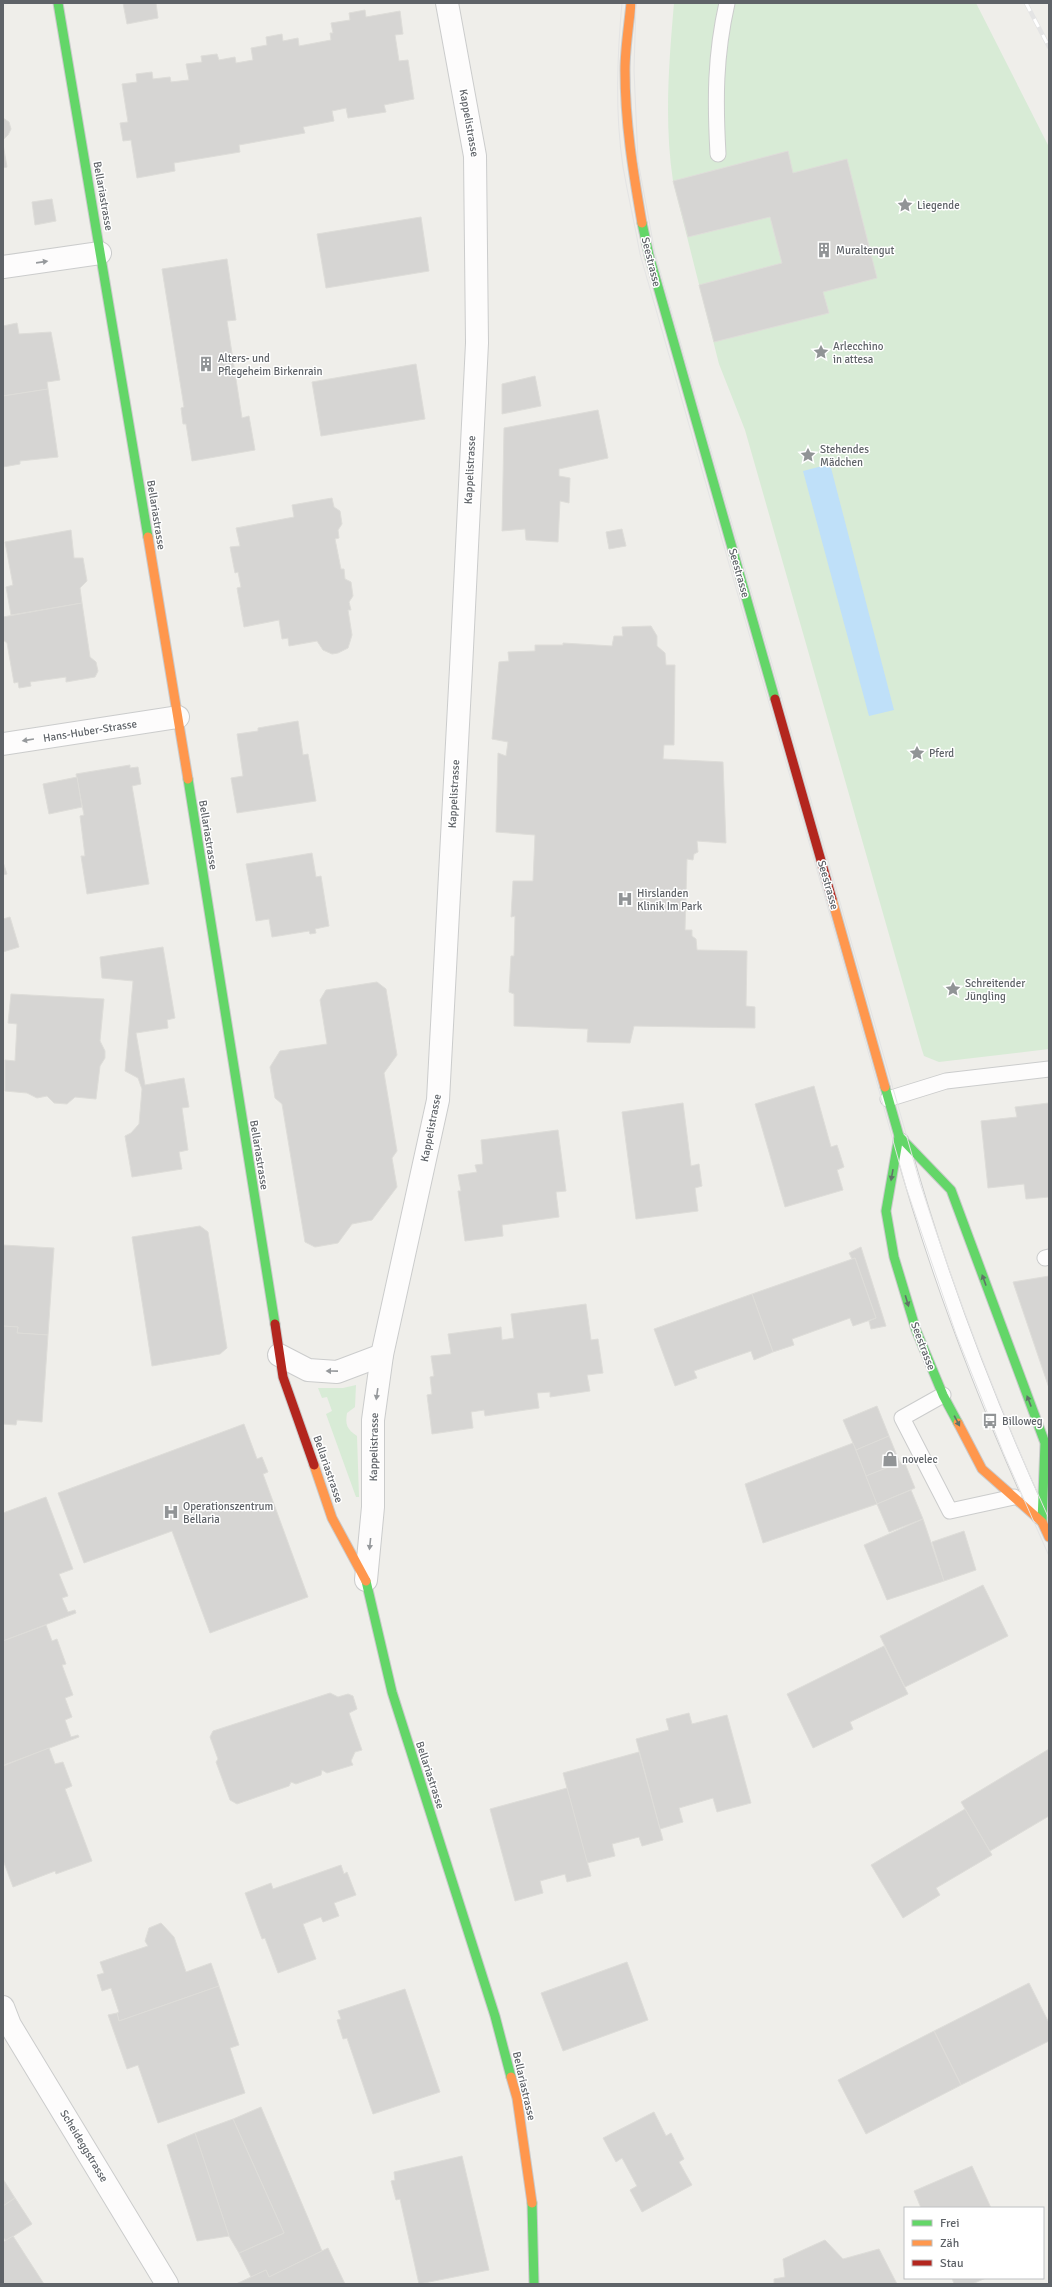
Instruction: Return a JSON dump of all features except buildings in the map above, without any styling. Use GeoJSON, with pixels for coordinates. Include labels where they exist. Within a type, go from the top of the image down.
{"type":"FeatureCollection","features":[{"type":"Feature","properties":{"kind":"street","name":"Bellariastrasse"},"geometry":{"type":"LineString","coordinates":[[58,3],[178,717],[283,1377],[332,1518],[366,1580],[392,1692],[495,2016],[517,2098],[532,2195],[534,2284]]}},
{"type":"Feature","properties":{"kind":"street","name":"Kappelistrasse"},"geometry":{"type":"LineString","coordinates":[[366,1580],[373,1507],[373,1420],[382,1355],[438,1100],[475,374],[475,156],[447,3]]}},
{"type":"Feature","properties":{"kind":"street","name":"Seestrasse"},"geometry":{"type":"LineString","coordinates":[[631,3],[625,69],[627,120],[632,174],[649,255],[899,1136],[886,1212],[894,1257],[916,1330],[943,1396],[982,1469],[1042,1522],[1049,1537]]}},
{"type":"Feature","properties":{"kind":"street"},"geometry":{"type":"LineString","coordinates":[[3,267],[100,253]]}},
{"type":"Feature","properties":{"kind":"street","name":"Hans-Huber-Strasse"},"geometry":{"type":"LineString","coordinates":[[3,744],[178,717]]}},
{"type":"Feature","properties":{"kind":"street","name":"Seestrasse"},"geometry":{"type":"LineString","coordinates":[[899,1136],[951,1190],[1045,1443],[1042,1522]]}},
{"type":"Feature","properties":{"kind":"street"},"geometry":{"type":"LineString","coordinates":[[279,1355],[308,1370],[337,1372],[382,1355]]}},
{"type":"Feature","properties":{"kind":"street","name":"Scheideggstrasse"},"geometry":{"type":"LineString","coordinates":[[3,2007],[10,2025],[167,2284]]}},
{"type":"Feature","properties":{"kind":"lane"},"geometry":{"type":"LineString","coordinates":[[718,154],[715,104],[719,41],[727,3]]}},
{"type":"Feature","properties":{"kind":"lane"},"geometry":{"type":"LineString","coordinates":[[888,1099],[946,1081],[1049,1069]]}},
{"type":"Feature","properties":{"kind":"lane","name":"Seestrasse"},"geometry":{"type":"LineString","coordinates":[[899,1136],[917,1201],[975,1363],[1012,1456],[1042,1522]]}},
{"type":"Feature","properties":{"kind":"lane"},"geometry":{"type":"LineString","coordinates":[[943,1396],[902,1418],[950,1511],[1014,1497]]}},
{"type":"Feature","properties":{"kind":"green space","name":"Muraltengut"},"geometry":{"type":"Polygon","coordinates":[[[674,3],[976,3],[1049,147],[1049,1049],[939,1062],[924,1056],[745,430],[719,364],[673,181],[670,159],[668,92],[674,3]]]}},
{"type":"Feature","properties":{"kind":"green space"},"geometry":{"type":"Polygon","coordinates":[[[356,1385],[355,1407],[347,1413],[346,1421],[349,1429],[357,1436],[359,1497],[356,1497],[326,1414],[332,1411],[327,1397],[322,1398],[318,1388],[343,1388],[356,1385]]]}},
{"type":"Feature","properties":{"kind":"water"},"geometry":{"type":"Polygon","coordinates":[[[830,464],[894,710],[869,716],[803,471],[830,464]]]}},
{"type":"Feature","properties":{"kind":"tram line"},"geometry":{"type":"LineString","coordinates":[[622,3],[618,65],[620,147],[640,254],[835,933],[906,1187],[956,1334],[1003,1452],[1049,1556]]}},
{"type":"Feature","properties":{"kind":"tram line"},"geometry":{"type":"LineString","coordinates":[[636,3],[634,70],[638,161],[655,253],[920,1183],[964,1311],[996,1395],[1049,1519]]}},
{"type":"Feature","properties":{"kind":"railway"},"geometry":{"type":"LineString","coordinates":[[1026,3],[1049,47]]}},
{"type":"Feature","properties":{"kind":"traffic: fast"},"geometry":{"type":"LineString","coordinates":[[58,3],[148,537]]}},
{"type":"Feature","properties":{"kind":"traffic: fast"},"geometry":{"type":"LineString","coordinates":[[642,223],[649,255],[775,699]]}},
{"type":"Feature","properties":{"kind":"traffic: fast"},"geometry":{"type":"LineString","coordinates":[[188,779],[275,1324]]}},
{"type":"Feature","properties":{"kind":"traffic: fast"},"geometry":{"type":"LineString","coordinates":[[885,1087],[899,1136],[886,1211],[894,1257],[916,1330],[943,1395],[958,1423]]}},
{"type":"Feature","properties":{"kind":"traffic: fast"},"geometry":{"type":"LineString","coordinates":[[899,1136],[951,1190],[1045,1443],[1042,1522]]}},
{"type":"Feature","properties":{"kind":"traffic: fast"},"geometry":{"type":"LineString","coordinates":[[366,1581],[392,1692],[495,2016],[511,2077]]}},
{"type":"Feature","properties":{"kind":"traffic: fast"},"geometry":{"type":"LineString","coordinates":[[532,2203],[534,2284]]}},
{"type":"Feature","properties":{"kind":"traffic: slow"},"geometry":{"type":"LineString","coordinates":[[631,3],[626,53],[625,89],[630,147],[642,223]]}},
{"type":"Feature","properties":{"kind":"traffic: slow"},"geometry":{"type":"LineString","coordinates":[[148,537],[188,779]]}},
{"type":"Feature","properties":{"kind":"traffic: slow"},"geometry":{"type":"LineString","coordinates":[[832,899],[885,1087]]}},
{"type":"Feature","properties":{"kind":"traffic: slow"},"geometry":{"type":"LineString","coordinates":[[958,1423],[982,1469],[1042,1522],[1049,1537]]}},
{"type":"Feature","properties":{"kind":"traffic: slow"},"geometry":{"type":"LineString","coordinates":[[314,1465],[332,1518],[366,1581]]}},
{"type":"Feature","properties":{"kind":"traffic: slow"},"geometry":{"type":"LineString","coordinates":[[511,2077],[517,2098],[532,2203]]}},
{"type":"Feature","properties":{"kind":"traffic: jam"},"geometry":{"type":"LineString","coordinates":[[775,699],[832,899]]}},
{"type":"Feature","properties":{"kind":"traffic: jam"},"geometry":{"type":"LineString","coordinates":[[275,1324],[283,1377],[314,1465]]}},
{"type":"Feature","properties":{"kind":"place","name":"Liegende"},"geometry":{"type":"Point","coordinates":[905,205]}},
{"type":"Feature","properties":{"kind":"place","name":"Muraltengut"},"geometry":{"type":"Point","coordinates":[824,250]}},
{"type":"Feature","properties":{"kind":"place","name":"Arlecchino in attesa"},"geometry":{"type":"Point","coordinates":[821,352]}},
{"type":"Feature","properties":{"kind":"place","name":"Alters- und Pflegeheim Birkenrain"},"geometry":{"type":"Point","coordinates":[206,364]}},
{"type":"Feature","properties":{"kind":"place","name":"Stehendes Mädchen"},"geometry":{"type":"Point","coordinates":[808,455]}},
{"type":"Feature","properties":{"kind":"place","name":"Pferd"},"geometry":{"type":"Point","coordinates":[917,753]}},
{"type":"Feature","properties":{"kind":"place","name":"Hirslanden Klinik Im Park"},"geometry":{"type":"Point","coordinates":[625,899]}},
{"type":"Feature","properties":{"kind":"place","name":"Schreitender Jüngling"},"geometry":{"type":"Point","coordinates":[953,989]}},
{"type":"Feature","properties":{"kind":"place","name":"Billoweg"},"geometry":{"type":"Point","coordinates":[990,1421]}},
{"type":"Feature","properties":{"kind":"place","name":"novelec"},"geometry":{"type":"Point","coordinates":[890,1459]}},
{"type":"Feature","properties":{"kind":"place","name":"Operationszentrum Bellaria"},"geometry":{"type":"Point","coordinates":[171,1512]}}]}
